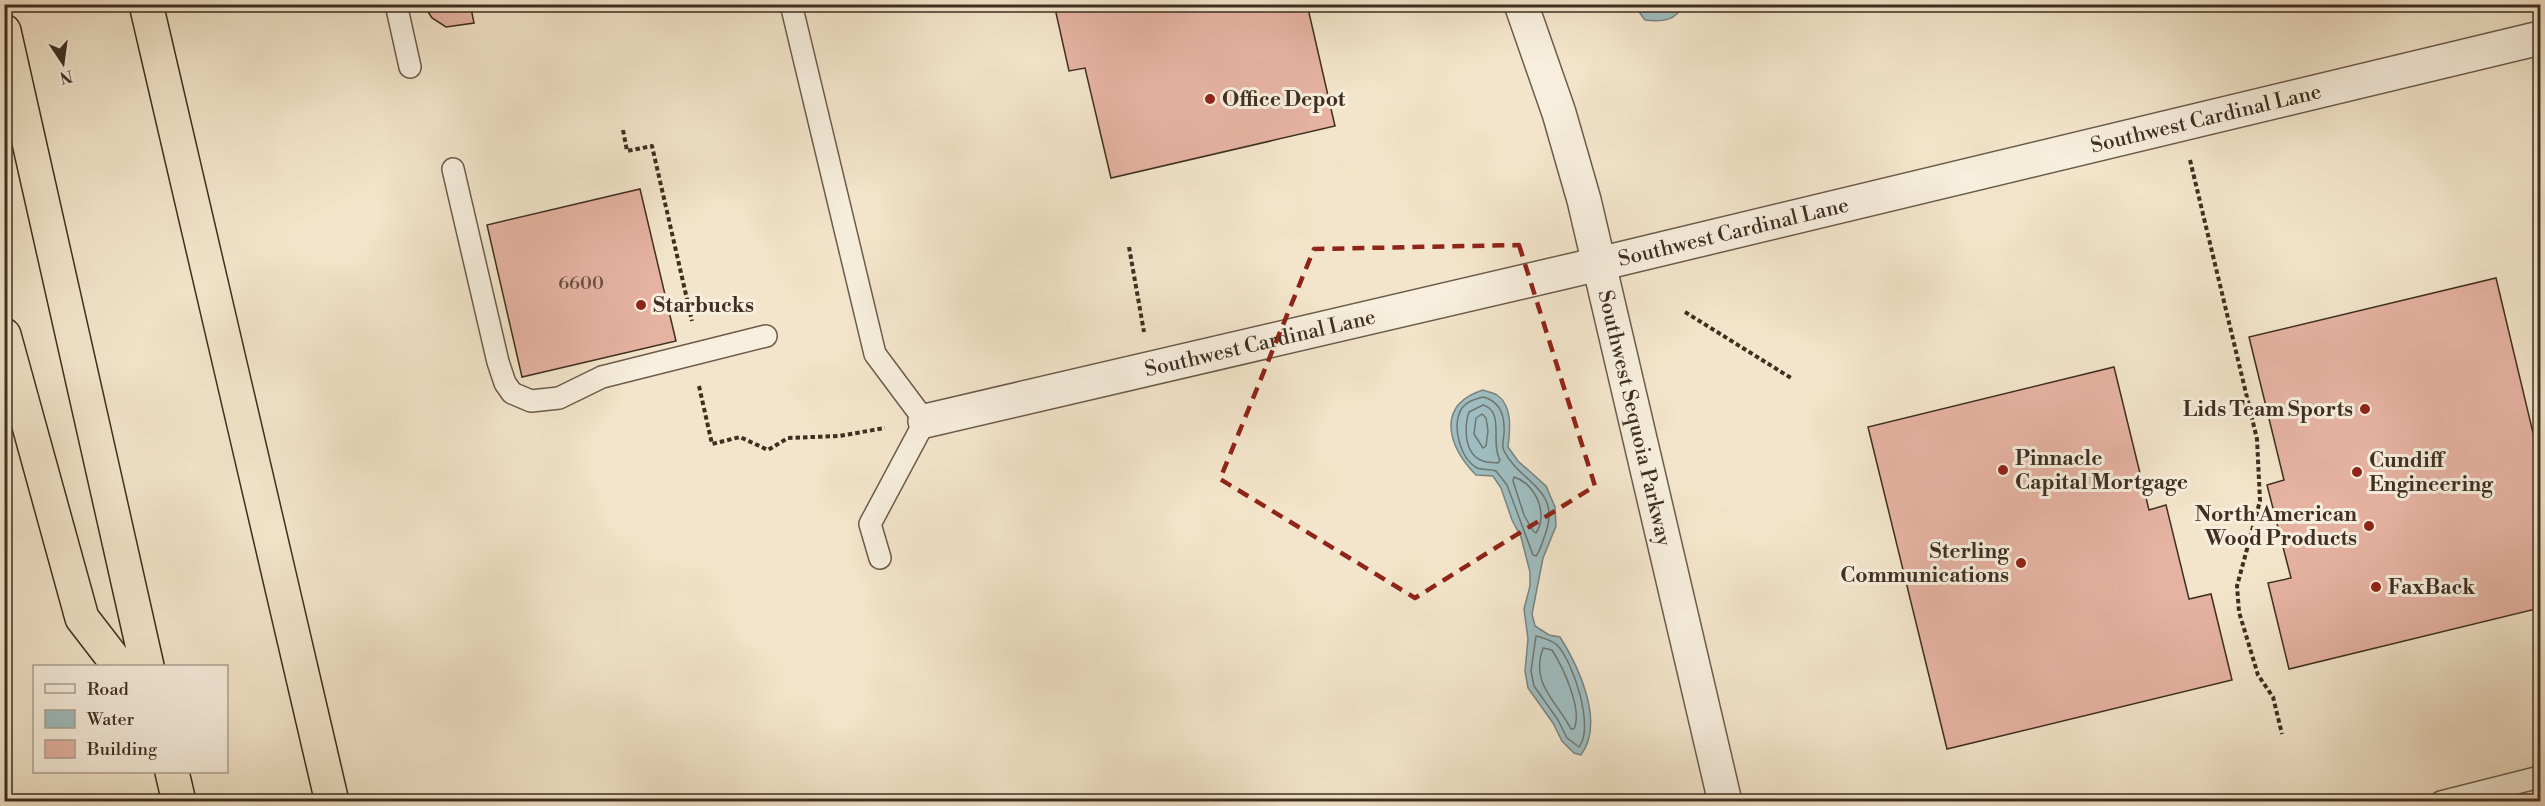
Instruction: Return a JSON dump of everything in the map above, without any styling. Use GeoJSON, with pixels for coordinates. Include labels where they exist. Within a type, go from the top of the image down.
{"type":"FeatureCollection","features":[{"type":"Feature","properties":{"kind":"highway"},"geometry":{"type":"LineString","coordinates":[[146,4],[332,801]]}},
{"type":"Feature","properties":{"kind":"highway"},"geometry":{"type":"LineString","coordinates":[[4,31],[147,665]]}},
{"type":"Feature","properties":{"kind":"highway"},"geometry":{"type":"LineString","coordinates":[[4,335],[82,618],[118,665]]}},
{"type":"Feature","properties":{"kind":"highway"},"geometry":{"type":"LineString","coordinates":[[172,773],[179,801]]}},
{"type":"Feature","properties":{"kind":"street","name":"Southwest Sequoia Parkway"},"geometry":{"type":"LineString","coordinates":[[1521,4],[1559,113],[1584,200],[1725,801]]}},
{"type":"Feature","properties":{"kind":"street","name":"Southwest Cardinal Lane"},"geometry":{"type":"LineString","coordinates":[[925,421],[1599,264],[2541,38]]}},
{"type":"Feature","properties":{"kind":"lane"},"geometry":{"type":"LineString","coordinates":[[396,4],[410,67]]}},
{"type":"Feature","properties":{"kind":"lane"},"geometry":{"type":"LineString","coordinates":[[791,4],[875,354],[925,421],[870,524],[880,558]]}},
{"type":"Feature","properties":{"kind":"lane"},"geometry":{"type":"LineString","coordinates":[[453,169],[498,362],[504,383],[512,393],[531,401],[559,398],[589,381],[602,377],[766,336]]}},
{"type":"Feature","properties":{"kind":"lane"},"geometry":{"type":"LineString","coordinates":[[2441,801],[2541,777]]}},
{"type":"Feature","properties":{"kind":"path"},"geometry":{"type":"LineString","coordinates":[[2182,124],[2256,439],[2260,501],[2237,586],[2239,612],[2258,675],[2273,697],[2282,734]]}},
{"type":"Feature","properties":{"kind":"path"},"geometry":{"type":"LineString","coordinates":[[1129,247],[1151,370]]}},
{"type":"Feature","properties":{"kind":"path"},"geometry":{"type":"LineString","coordinates":[[1685,312],[1791,378]]}},
{"type":"Feature","properties":{"kind":"highlighted area"},"geometry":{"type":"Polygon","coordinates":[[[1519,245],[1595,486],[1415,598],[1220,479],[1314,249],[1519,245]]]}},
{"type":"Feature","properties":{"kind":"water"},"geometry":{"type":"Polygon","coordinates":[[[1684,4],[1673,17],[1658,21],[1645,20],[1634,5],[1684,4]]]}},
{"type":"Feature","properties":{"kind":"water"},"geometry":{"type":"Polygon","coordinates":[[[1483,390],[1497,395],[1506,405],[1509,419],[1508,447],[1518,461],[1546,486],[1555,507],[1556,526],[1543,558],[1532,614],[1535,626],[1549,635],[1560,637],[1575,664],[1587,695],[1591,727],[1588,742],[1581,755],[1574,753],[1562,741],[1553,723],[1528,688],[1525,671],[1528,639],[1524,609],[1530,586],[1530,572],[1521,537],[1512,520],[1501,488],[1493,476],[1476,475],[1458,452],[1453,439],[1452,416],[1458,406],[1468,397],[1483,390]]]}},
{"type":"Feature","properties":{"kind":"building"},"geometry":{"type":"Polygon","coordinates":[[[423,4],[486,4],[471,8],[474,23],[446,27],[432,18],[423,4]]]}},
{"type":"Feature","properties":{"kind":"building","name":"Office Depot"},"geometry":{"type":"Polygon","coordinates":[[[1054,4],[1307,4],[1335,126],[1111,178],[1085,68],[1069,71],[1054,4]]]}},
{"type":"Feature","properties":{"kind":"building"},"geometry":{"type":"Polygon","coordinates":[[[640,189],[676,341],[522,377],[487,225],[640,189]]]}},
{"type":"Feature","properties":{"kind":"building"},"geometry":{"type":"Polygon","coordinates":[[[2496,278],[2540,462],[2540,608],[2289,669],[2268,583],[2291,578],[2267,485],[2284,480],[2249,337],[2496,278]]]}},
{"type":"Feature","properties":{"kind":"building"},"geometry":{"type":"Polygon","coordinates":[[[2114,367],[2149,510],[2166,505],[2189,599],[2211,594],[2232,680],[1947,749],[1868,427],[2114,367]]]}},
{"type":"Feature","properties":{"kind":"place","name":"Office Depot"},"geometry":{"type":"Point","coordinates":[1210,99]}},
{"type":"Feature","properties":{"kind":"place","name":"Starbucks"},"geometry":{"type":"Point","coordinates":[641,305]}},
{"type":"Feature","properties":{"kind":"place","name":"Lids Team Sports"},"geometry":{"type":"Point","coordinates":[2365,409]}},
{"type":"Feature","properties":{"kind":"place","name":"Pinnacle Capital Mortgage"},"geometry":{"type":"Point","coordinates":[2003,470]}},
{"type":"Feature","properties":{"kind":"place","name":"Cundiff Engineering"},"geometry":{"type":"Point","coordinates":[2357,472]}},
{"type":"Feature","properties":{"kind":"place","name":"North American Wood Products"},"geometry":{"type":"Point","coordinates":[2369,526]}},
{"type":"Feature","properties":{"kind":"place","name":"Sterling Communications"},"geometry":{"type":"Point","coordinates":[2021,563]}},
{"type":"Feature","properties":{"kind":"place","name":"FaxBack"},"geometry":{"type":"Point","coordinates":[2376,587]}}]}
